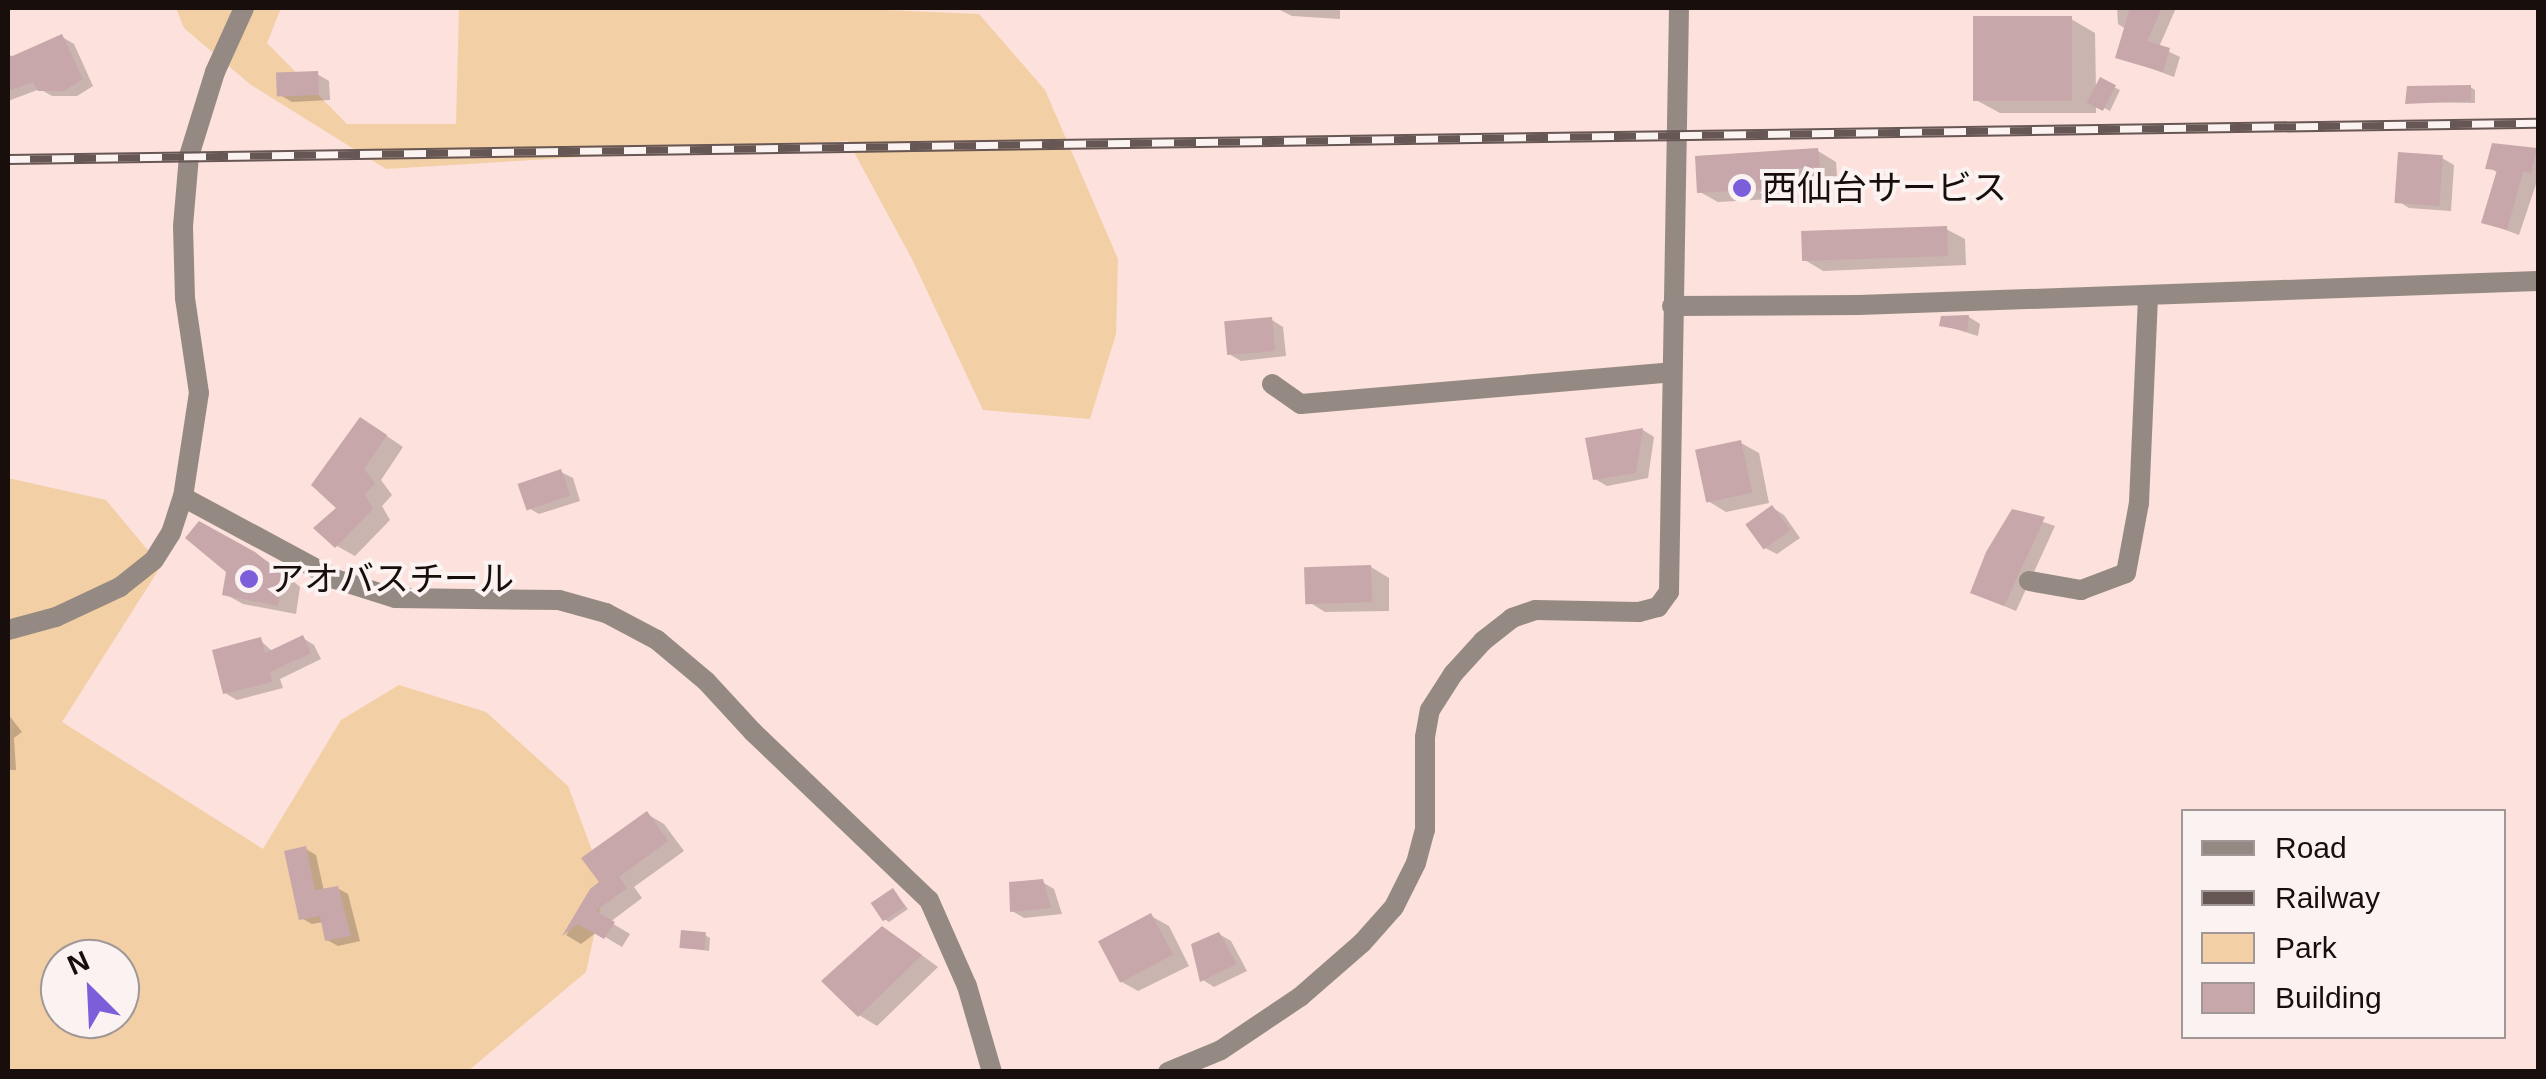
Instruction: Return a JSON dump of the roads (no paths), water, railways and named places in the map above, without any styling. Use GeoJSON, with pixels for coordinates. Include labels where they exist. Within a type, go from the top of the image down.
{"type":"FeatureCollection","features":[{"type":"Feature","properties":{"kind":"street"},"geometry":{"type":"LineString","coordinates":[[8,630],[56,616],[129,581],[164,545],[182,497],[199,393],[184,298],[183,226],[189,156],[216,72],[244,8]]}},
{"type":"Feature","properties":{"kind":"street"},"geometry":{"type":"LineString","coordinates":[[1168,1072],[1221,1050],[1300,997],[1362,943],[1394,907],[1416,863],[1426,830],[1424,737],[1430,710],[1453,674],[1483,641],[1512,618],[1535,610],[1632,613],[1664,602],[1671,584],[1679,8]]}},
{"type":"Feature","properties":{"kind":"street"},"geometry":{"type":"LineString","coordinates":[[1672,306],[2538,280]]}},
{"type":"Feature","properties":{"kind":"street"},"geometry":{"type":"LineString","coordinates":[[2029,580],[2082,590],[2126,574],[2139,503],[2148,294]]}},
{"type":"Feature","properties":{"kind":"street"},"geometry":{"type":"LineString","coordinates":[[1272,384],[1301,404],[1672,372]]}},
{"type":"Feature","properties":{"kind":"street"},"geometry":{"type":"LineString","coordinates":[[182,497],[335,578],[394,598],[559,600],[606,613],[657,640],[706,681],[753,732],[929,900],[967,986],[992,1072]]}},
{"type":"Feature","properties":{"kind":"railway"},"geometry":{"type":"LineString","coordinates":[[8,159],[2538,123]]}},
{"type":"Feature","properties":{"kind":"place","name":"西仙台サービス"},"geometry":{"type":"Point","coordinates":[1742,188]}},
{"type":"Feature","properties":{"kind":"place","name":"アオバスチール"},"geometry":{"type":"Point","coordinates":[249,579]}}]}
